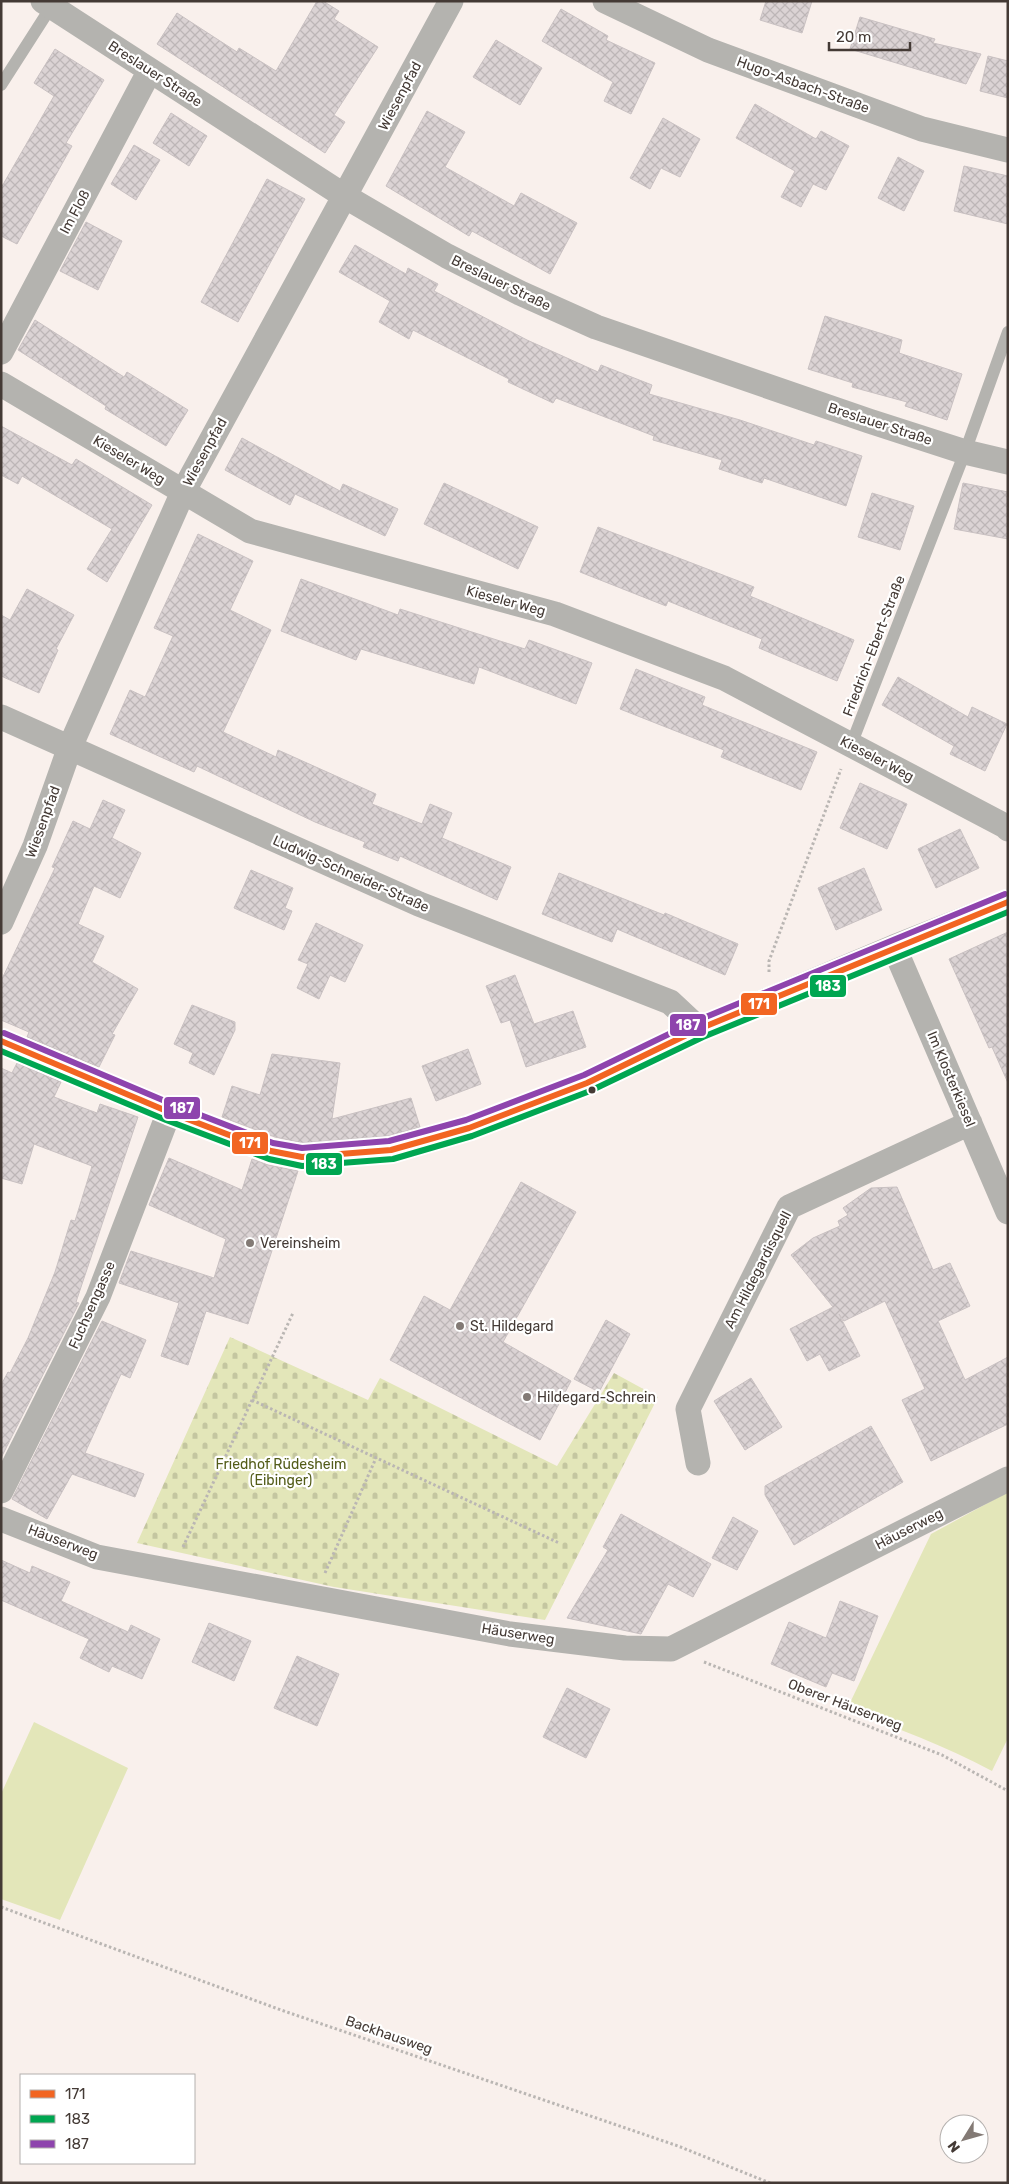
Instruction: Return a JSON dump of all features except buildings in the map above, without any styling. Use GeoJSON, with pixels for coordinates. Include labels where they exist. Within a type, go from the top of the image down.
{"type":"FeatureCollection","features":[{"type":"Feature","properties":{"kind":"street","name":"Wiesenpfad"},"geometry":{"type":"LineString","coordinates":[[1,922],[35,846],[70,747],[183,492],[346,197],[451,1]]}},
{"type":"Feature","properties":{"kind":"street","name":"Hugo-Asbach-Straße"},"geometry":{"type":"LineString","coordinates":[[605,1],[708,50],[922,129],[1008,150]]}},
{"type":"Feature","properties":{"kind":"street","name":"Breslauer Straße"},"geometry":{"type":"LineString","coordinates":[[47,4],[149,72],[346,197],[446,256],[596,327],[965,452],[1008,462]]}},
{"type":"Feature","properties":{"kind":"street","name":"Im Floß"},"geometry":{"type":"LineString","coordinates":[[1,352],[149,72]]}},
{"type":"Feature","properties":{"kind":"street","name":"Kieseler Weg"},"geometry":{"type":"LineString","coordinates":[[1,384],[250,532],[555,614],[724,678],[1005,826],[1008,830]]}},
{"type":"Feature","properties":{"kind":"street","name":"Ludwig-Schneider-Straße"},"geometry":{"type":"LineString","coordinates":[[1,717],[419,904],[670,1002],[699,1029]]}},
{"type":"Feature","properties":{"kind":"street"},"geometry":{"type":"LineString","coordinates":[[1,1040],[169,1112],[271,1151],[302,1157],[391,1150],[469,1128],[587,1083],[699,1029],[894,947],[1008,902]]}},
{"type":"Feature","properties":{"kind":"street","name":"Im Klosterkiesel"},"geometry":{"type":"LineString","coordinates":[[894,947],[1008,1212]]}},
{"type":"Feature","properties":{"kind":"street","name":"Fuchsengasse"},"geometry":{"type":"LineString","coordinates":[[1,1492],[98,1297],[169,1112]]}},
{"type":"Feature","properties":{"kind":"street","name":"Am Hildegardisquell"},"geometry":{"type":"LineString","coordinates":[[698,1462],[688,1409],[788,1207],[970,1123]]}},
{"type":"Feature","properties":{"kind":"street","name":"Häuserweg"},"geometry":{"type":"LineString","coordinates":[[1,1519],[97,1557],[510,1634],[625,1648],[671,1649],[1008,1479]]}},
{"type":"Feature","properties":{"kind":"lane"},"geometry":{"type":"LineString","coordinates":[[1,85],[47,4]]}},
{"type":"Feature","properties":{"kind":"lane","name":"Friedrich-Ebert-Straße"},"geometry":{"type":"LineString","coordinates":[[851,745],[965,452],[1008,332]]}},
{"type":"Feature","properties":{"kind":"path"},"geometry":{"type":"LineString","coordinates":[[768,1000],[770,960],[851,745]]}},
{"type":"Feature","properties":{"kind":"path"},"geometry":{"type":"LineString","coordinates":[[172,1570],[293,1313]]}},
{"type":"Feature","properties":{"kind":"path"},"geometry":{"type":"LineString","coordinates":[[252,1400],[559,1543]]}},
{"type":"Feature","properties":{"kind":"path"},"geometry":{"type":"LineString","coordinates":[[314,1597],[376,1458]]}},
{"type":"Feature","properties":{"kind":"path","name":"Oberer Häuserweg"},"geometry":{"type":"LineString","coordinates":[[671,1649],[942,1755],[1008,1790]]}},
{"type":"Feature","properties":{"kind":"path","name":"Backhausweg"},"geometry":{"type":"LineString","coordinates":[[1,1907],[281,2010],[678,2146],[770,2183]]}},
{"type":"Feature","properties":{"kind":"green space","name":"Friedhof Rüdesheim (Eibinger)"},"geometry":{"type":"Polygon","coordinates":[[[230,1337],[368,1400],[380,1378],[557,1466],[614,1373],[658,1397],[545,1620],[334,1587],[137,1543],[230,1337]]]}},
{"type":"Feature","properties":{"kind":"green space"},"geometry":{"type":"Polygon","coordinates":[[[1008,1492],[1008,1738],[992,1771],[939,1745],[847,1709],[931,1534],[1008,1492]]]}},
{"type":"Feature","properties":{"kind":"green space"},"geometry":{"type":"Polygon","coordinates":[[[34,1722],[128,1768],[60,1920],[1,1899],[1,1794],[34,1722]]]}},
{"type":"Feature","properties":{"kind":"transit line","name":"187"},"geometry":{"type":"LineString","coordinates":[[4,1033],[172,1104],[273,1143],[302,1148],[389,1141],[466,1120],[584,1075],[696,1021],[1005,894]]}},
{"type":"Feature","properties":{"kind":"transit line","name":"171"},"geometry":{"type":"LineString","coordinates":[[1,1041],[169,1112],[271,1151],[302,1157],[391,1150],[469,1128],[587,1083],[699,1029],[1008,902]]}},
{"type":"Feature","properties":{"kind":"transit line","name":"183"},"geometry":{"type":"LineString","coordinates":[[1,1051],[166,1120],[269,1159],[302,1166],[393,1159],[472,1136],[590,1091],[703,1037],[1008,912]]}},
{"type":"Feature","properties":{"kind":"place","name":"Vereinsheim"},"geometry":{"type":"Point","coordinates":[250,1243]}},
{"type":"Feature","properties":{"kind":"place","name":"St. Hildegard"},"geometry":{"type":"Point","coordinates":[460,1326]}},
{"type":"Feature","properties":{"kind":"place","name":"Hildegard-Schrein"},"geometry":{"type":"Point","coordinates":[527,1397]}}]}
